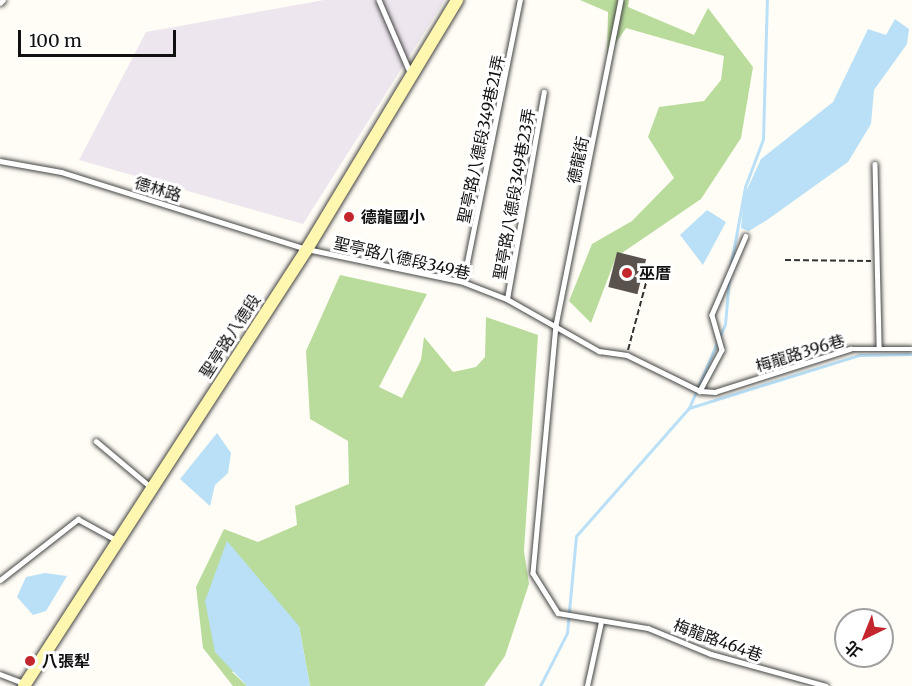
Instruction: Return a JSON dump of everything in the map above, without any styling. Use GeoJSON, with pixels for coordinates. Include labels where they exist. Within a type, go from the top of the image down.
{"type":"FeatureCollection","features":[{"type":"Feature","properties":{"kind":"street","name":"聖亭路八德段"},"geometry":{"type":"LineString","coordinates":[[26,685],[307,249],[410,72],[457,0]]}},
{"type":"Feature","properties":{"kind":"lane"},"geometry":{"type":"LineString","coordinates":[[379,0],[410,72]]}},
{"type":"Feature","properties":{"kind":"lane","name":"聖亭路八德段349巷21弄"},"geometry":{"type":"LineString","coordinates":[[463,282],[520,0]]}},
{"type":"Feature","properties":{"kind":"lane","name":"德龍街"},"geometry":{"type":"LineString","coordinates":[[601,622],[558,613],[533,573],[556,325],[621,0]]}},
{"type":"Feature","properties":{"kind":"lane","name":"聖亭路八德段349巷23弄"},"geometry":{"type":"LineString","coordinates":[[507,299],[544,92]]}},
{"type":"Feature","properties":{"kind":"lane","name":"德林路"},"geometry":{"type":"LineString","coordinates":[[0,161],[61,172],[307,249]]}},
{"type":"Feature","properties":{"kind":"lane"},"geometry":{"type":"LineString","coordinates":[[875,164],[873,261],[879,346]]}},
{"type":"Feature","properties":{"kind":"lane"},"geometry":{"type":"LineString","coordinates":[[700,391],[722,350],[712,315],[746,236]]}},
{"type":"Feature","properties":{"kind":"lane","name":"聖亭路八德段349巷"},"geometry":{"type":"LineString","coordinates":[[307,249],[463,282],[507,299],[556,325]]}},
{"type":"Feature","properties":{"kind":"lane","name":"梅龍路396巷"},"geometry":{"type":"LineString","coordinates":[[556,325],[599,351],[627,355],[700,391],[715,392],[831,353],[879,346],[910,349]]}},
{"type":"Feature","properties":{"kind":"lane"},"geometry":{"type":"LineString","coordinates":[[96,441],[152,488]]}},
{"type":"Feature","properties":{"kind":"lane"},"geometry":{"type":"LineString","coordinates":[[0,580],[78,519],[118,541]]}},
{"type":"Feature","properties":{"kind":"lane"},"geometry":{"type":"LineString","coordinates":[[587,686],[601,622]]}},
{"type":"Feature","properties":{"kind":"lane","name":"梅龍路464巷"},"geometry":{"type":"LineString","coordinates":[[601,622],[648,628],[711,654],[826,686]]}},
{"type":"Feature","properties":{"kind":"lane"},"geometry":{"type":"LineString","coordinates":[[0,674],[26,685]]}},
{"type":"Feature","properties":{"kind":"path"},"geometry":{"type":"LineString","coordinates":[[785,260],[873,261]]}},
{"type":"Feature","properties":{"kind":"path"},"geometry":{"type":"LineString","coordinates":[[627,355],[650,268]]}},
{"type":"Feature","properties":{"kind":"shaded area"},"geometry":{"type":"Polygon","coordinates":[[[324,0],[445,0],[303,224],[79,160],[146,32],[324,0]]]}},
{"type":"Feature","properties":{"kind":"green space"},"geometry":{"type":"Polygon","coordinates":[[[580,0],[629,0],[628,7],[694,35],[708,8],[753,67],[741,138],[701,199],[616,257],[591,323],[569,301],[592,244],[632,221],[674,178],[648,137],[659,107],[704,101],[721,80],[724,56],[626,28],[607,56],[608,12],[580,0]]]}},
{"type":"Feature","properties":{"kind":"green space"},"geometry":{"type":"Polygon","coordinates":[[[340,275],[427,294],[379,387],[402,398],[421,360],[424,337],[453,372],[476,367],[485,357],[486,317],[538,335],[524,551],[529,584],[505,656],[484,686],[310,686],[299,626],[232,672],[247,686],[233,686],[203,648],[196,587],[224,529],[258,542],[297,525],[295,506],[349,484],[348,441],[310,419],[306,351],[340,275]]]}},
{"type":"Feature","properties":{"kind":"water"},"geometry":{"type":"Polygon","coordinates":[[[895,19],[909,29],[907,44],[874,90],[871,124],[848,162],[767,220],[749,231],[741,228],[744,196],[761,159],[833,102],[868,29],[886,35],[895,19]]]}},
{"type":"Feature","properties":{"kind":"water"},"geometry":{"type":"Polygon","coordinates":[[[707,210],[726,222],[703,265],[680,235],[707,210]]]}},
{"type":"Feature","properties":{"kind":"water"},"geometry":{"type":"Polygon","coordinates":[[[217,433],[231,453],[228,473],[215,485],[210,506],[180,479],[217,433]]]}},
{"type":"Feature","properties":{"kind":"water"},"geometry":{"type":"Polygon","coordinates":[[[227,541],[299,626],[310,686],[247,686],[215,652],[205,601],[227,541]]]}},
{"type":"Feature","properties":{"kind":"water"},"geometry":{"type":"Polygon","coordinates":[[[45,573],[67,576],[46,611],[33,615],[17,597],[26,577],[45,573]]]}},
{"type":"Feature","properties":{"kind":"building","name":"巫厝"},"geometry":{"type":"Polygon","coordinates":[[[617,252],[646,259],[637,294],[608,287],[617,252]]]}},
{"type":"Feature","properties":{"kind":"waterway"},"geometry":{"type":"LineString","coordinates":[[730,269],[745,187],[763,139],[767,0]]}},
{"type":"Feature","properties":{"kind":"waterway"},"geometry":{"type":"LineString","coordinates":[[540,686],[567,633],[576,536],[689,408],[725,324],[729,279]]}},
{"type":"Feature","properties":{"kind":"waterway"},"geometry":{"type":"LineString","coordinates":[[689,408],[859,355],[912,354]]}},
{"type":"Feature","properties":{"kind":"place","name":"德龍國小"},"geometry":{"type":"Point","coordinates":[349,217]}},
{"type":"Feature","properties":{"kind":"place","name":"巫厝"},"geometry":{"type":"Point","coordinates":[627,273]}},
{"type":"Feature","properties":{"kind":"place","name":"八張犁"},"geometry":{"type":"Point","coordinates":[30,661]}}]}
